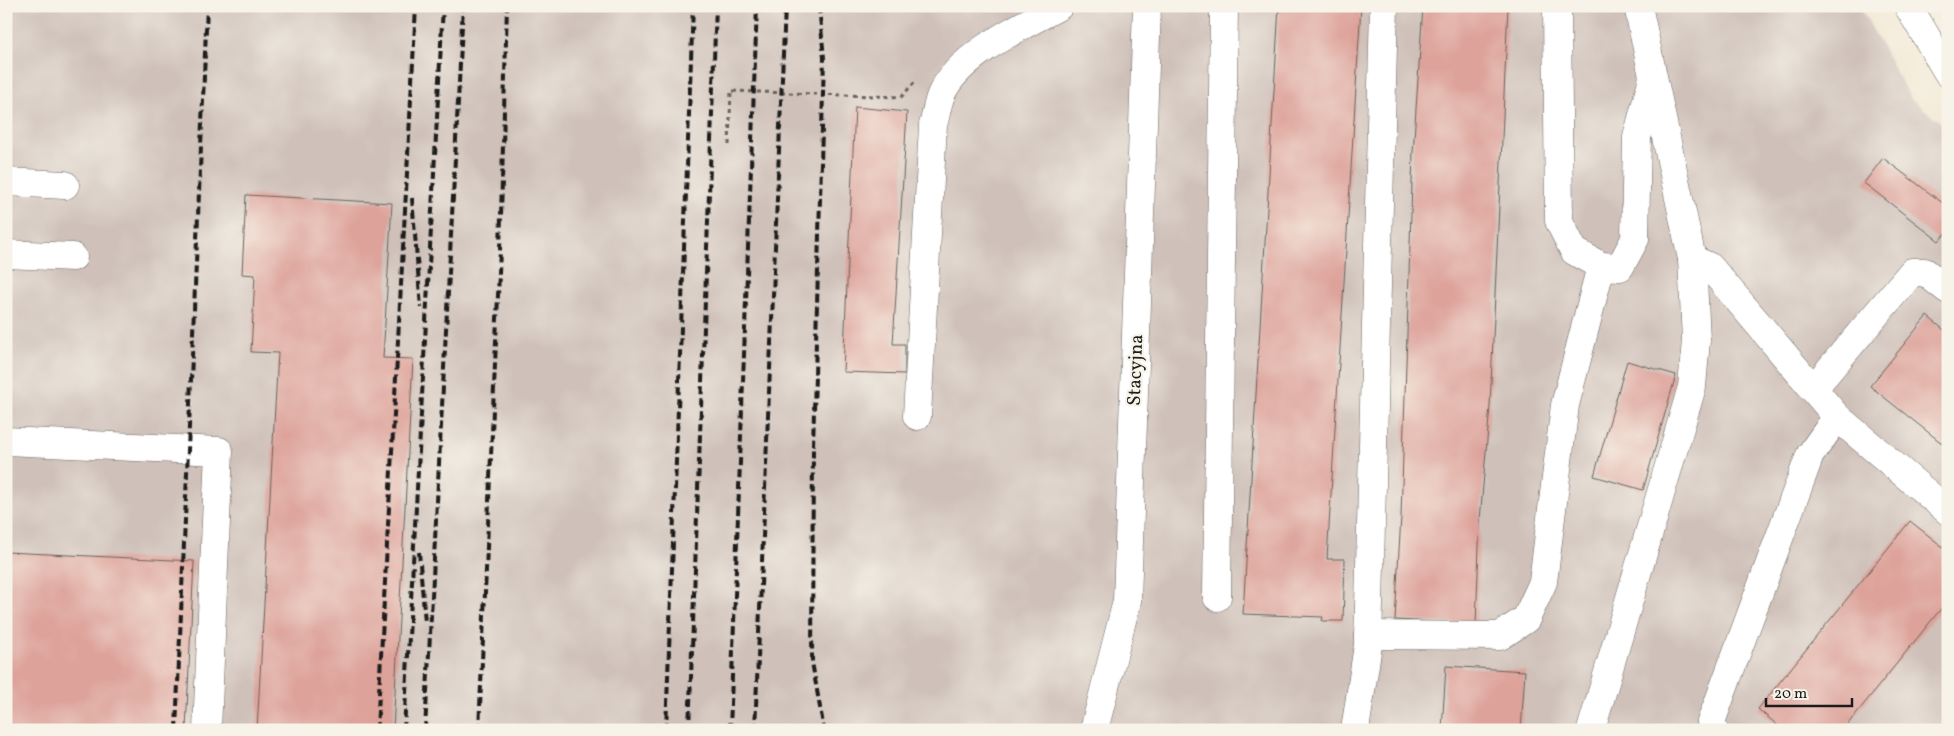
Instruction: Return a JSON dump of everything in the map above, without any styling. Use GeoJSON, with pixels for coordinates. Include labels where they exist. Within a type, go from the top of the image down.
{"type":"FeatureCollection","features":[{"type":"Feature","properties":{"kind":"street"},"geometry":{"type":"LineString","coordinates":[[917,416],[933,125],[941,95],[958,72],[986,47],[1058,6]]}},
{"type":"Feature","properties":{"kind":"street","name":"Stacyjna"},"geometry":{"type":"LineString","coordinates":[[1094,730],[1127,601],[1147,6]]}},
{"type":"Feature","properties":{"kind":"street"},"geometry":{"type":"LineString","coordinates":[[1217,597],[1224,6]]}},
{"type":"Feature","properties":{"kind":"street"},"geometry":{"type":"LineString","coordinates":[[1355,730],[1368,635],[1384,6]]}},
{"type":"Feature","properties":{"kind":"street"},"geometry":{"type":"LineString","coordinates":[[1557,6],[1559,221],[1574,251],[1601,266],[1620,266],[1636,239],[1637,137],[1654,74]]}},
{"type":"Feature","properties":{"kind":"street"},"geometry":{"type":"LineString","coordinates":[[1591,730],[1692,387],[1696,340],[1692,259],[1638,6]]}},
{"type":"Feature","properties":{"kind":"street"},"geometry":{"type":"LineString","coordinates":[[1908,6],[1948,73]]}},
{"type":"Feature","properties":{"kind":"street"},"geometry":{"type":"LineString","coordinates":[[6,182],[65,185]]}},
{"type":"Feature","properties":{"kind":"street"},"geometry":{"type":"LineString","coordinates":[[6,254],[73,257]]}},
{"type":"Feature","properties":{"kind":"street"},"geometry":{"type":"LineString","coordinates":[[1692,259],[1710,267],[1837,416],[1948,510]]}},
{"type":"Feature","properties":{"kind":"street"},"geometry":{"type":"LineString","coordinates":[[1368,635],[1500,636],[1526,619],[1543,582],[1564,404],[1601,266]]}},
{"type":"Feature","properties":{"kind":"street"},"geometry":{"type":"LineString","coordinates":[[1813,388],[1912,272],[1925,272],[1948,290]]}},
{"type":"Feature","properties":{"kind":"street"},"geometry":{"type":"LineString","coordinates":[[1714,730],[1711,722],[1810,455],[1837,416]]}},
{"type":"Feature","properties":{"kind":"street"},"geometry":{"type":"LineString","coordinates":[[6,441],[219,451],[207,730]]}},
{"type":"Feature","properties":{"kind":"path"},"geometry":{"type":"LineString","coordinates":[[730,145],[731,91],[901,97],[920,76]]}},
{"type":"Feature","properties":{"kind":"shaded area"},"geometry":{"type":"Polygon","coordinates":[[[6,6],[1860,6],[1910,98],[1948,128],[1948,730],[6,730],[6,6]]]}},
{"type":"Feature","properties":{"kind":"building"},"geometry":{"type":"Polygon","coordinates":[[[1279,6],[1361,6],[1327,559],[1345,559],[1343,621],[1322,621],[1323,617],[1243,614],[1279,6]]]}},
{"type":"Feature","properties":{"kind":"building"},"geometry":{"type":"Polygon","coordinates":[[[1423,6],[1508,6],[1490,406],[1480,520],[1476,624],[1395,620],[1401,516],[1413,153],[1423,6]]]}},
{"type":"Feature","properties":{"kind":"building"},"geometry":{"type":"Polygon","coordinates":[[[855,107],[907,112],[893,344],[905,344],[905,374],[843,372],[855,107]]]}},
{"type":"Feature","properties":{"kind":"building"},"geometry":{"type":"Polygon","coordinates":[[[1883,158],[1948,207],[1948,231],[1939,241],[1864,183],[1883,158]]]}},
{"type":"Feature","properties":{"kind":"building"},"geometry":{"type":"Polygon","coordinates":[[[246,195],[392,203],[383,358],[413,359],[393,730],[257,730],[278,353],[251,352],[255,275],[242,274],[246,195]]]}},
{"type":"Feature","properties":{"kind":"building"},"geometry":{"type":"Polygon","coordinates":[[[1927,316],[1948,333],[1948,448],[1870,386],[1927,316]]]}},
{"type":"Feature","properties":{"kind":"building"},"geometry":{"type":"Polygon","coordinates":[[[1627,361],[1676,375],[1643,490],[1594,476],[1627,361]]]}},
{"type":"Feature","properties":{"kind":"building"},"geometry":{"type":"Polygon","coordinates":[[[1910,521],[1948,551],[1948,600],[1843,730],[1783,730],[1758,709],[1910,521]]]}},
{"type":"Feature","properties":{"kind":"building"},"geometry":{"type":"Polygon","coordinates":[[[6,552],[194,561],[186,730],[6,730],[6,552]]]}},
{"type":"Feature","properties":{"kind":"building"},"geometry":{"type":"Polygon","coordinates":[[[1446,666],[1525,671],[1521,730],[1442,730],[1446,666]]]}},
{"type":"Feature","properties":{"kind":"railway"},"geometry":{"type":"LineString","coordinates":[[176,730],[207,6]]}},
{"type":"Feature","properties":{"kind":"railway"},"geometry":{"type":"LineString","coordinates":[[377,730],[416,6]]}},
{"type":"Feature","properties":{"kind":"railway"},"geometry":{"type":"LineString","coordinates":[[404,730],[443,6]]}},
{"type":"Feature","properties":{"kind":"railway"},"geometry":{"type":"LineString","coordinates":[[425,730],[463,6]]}},
{"type":"Feature","properties":{"kind":"railway"},"geometry":{"type":"LineString","coordinates":[[479,730],[500,250],[507,6]]}},
{"type":"Feature","properties":{"kind":"railway"},"geometry":{"type":"LineString","coordinates":[[666,730],[693,6]]}},
{"type":"Feature","properties":{"kind":"railway"},"geometry":{"type":"LineString","coordinates":[[689,730],[716,6]]}},
{"type":"Feature","properties":{"kind":"railway"},"geometry":{"type":"LineString","coordinates":[[730,730],[757,6]]}},
{"type":"Feature","properties":{"kind":"railway"},"geometry":{"type":"LineString","coordinates":[[755,730],[785,6]]}},
{"type":"Feature","properties":{"kind":"railway"},"geometry":{"type":"LineString","coordinates":[[819,6],[824,58],[813,446],[812,662],[824,730]]}},
{"type":"Feature","properties":{"kind":"railway"},"geometry":{"type":"LineString","coordinates":[[412,198],[421,308]]}},
{"type":"Feature","properties":{"kind":"railway"},"geometry":{"type":"LineString","coordinates":[[419,552],[425,622]]}}]}
